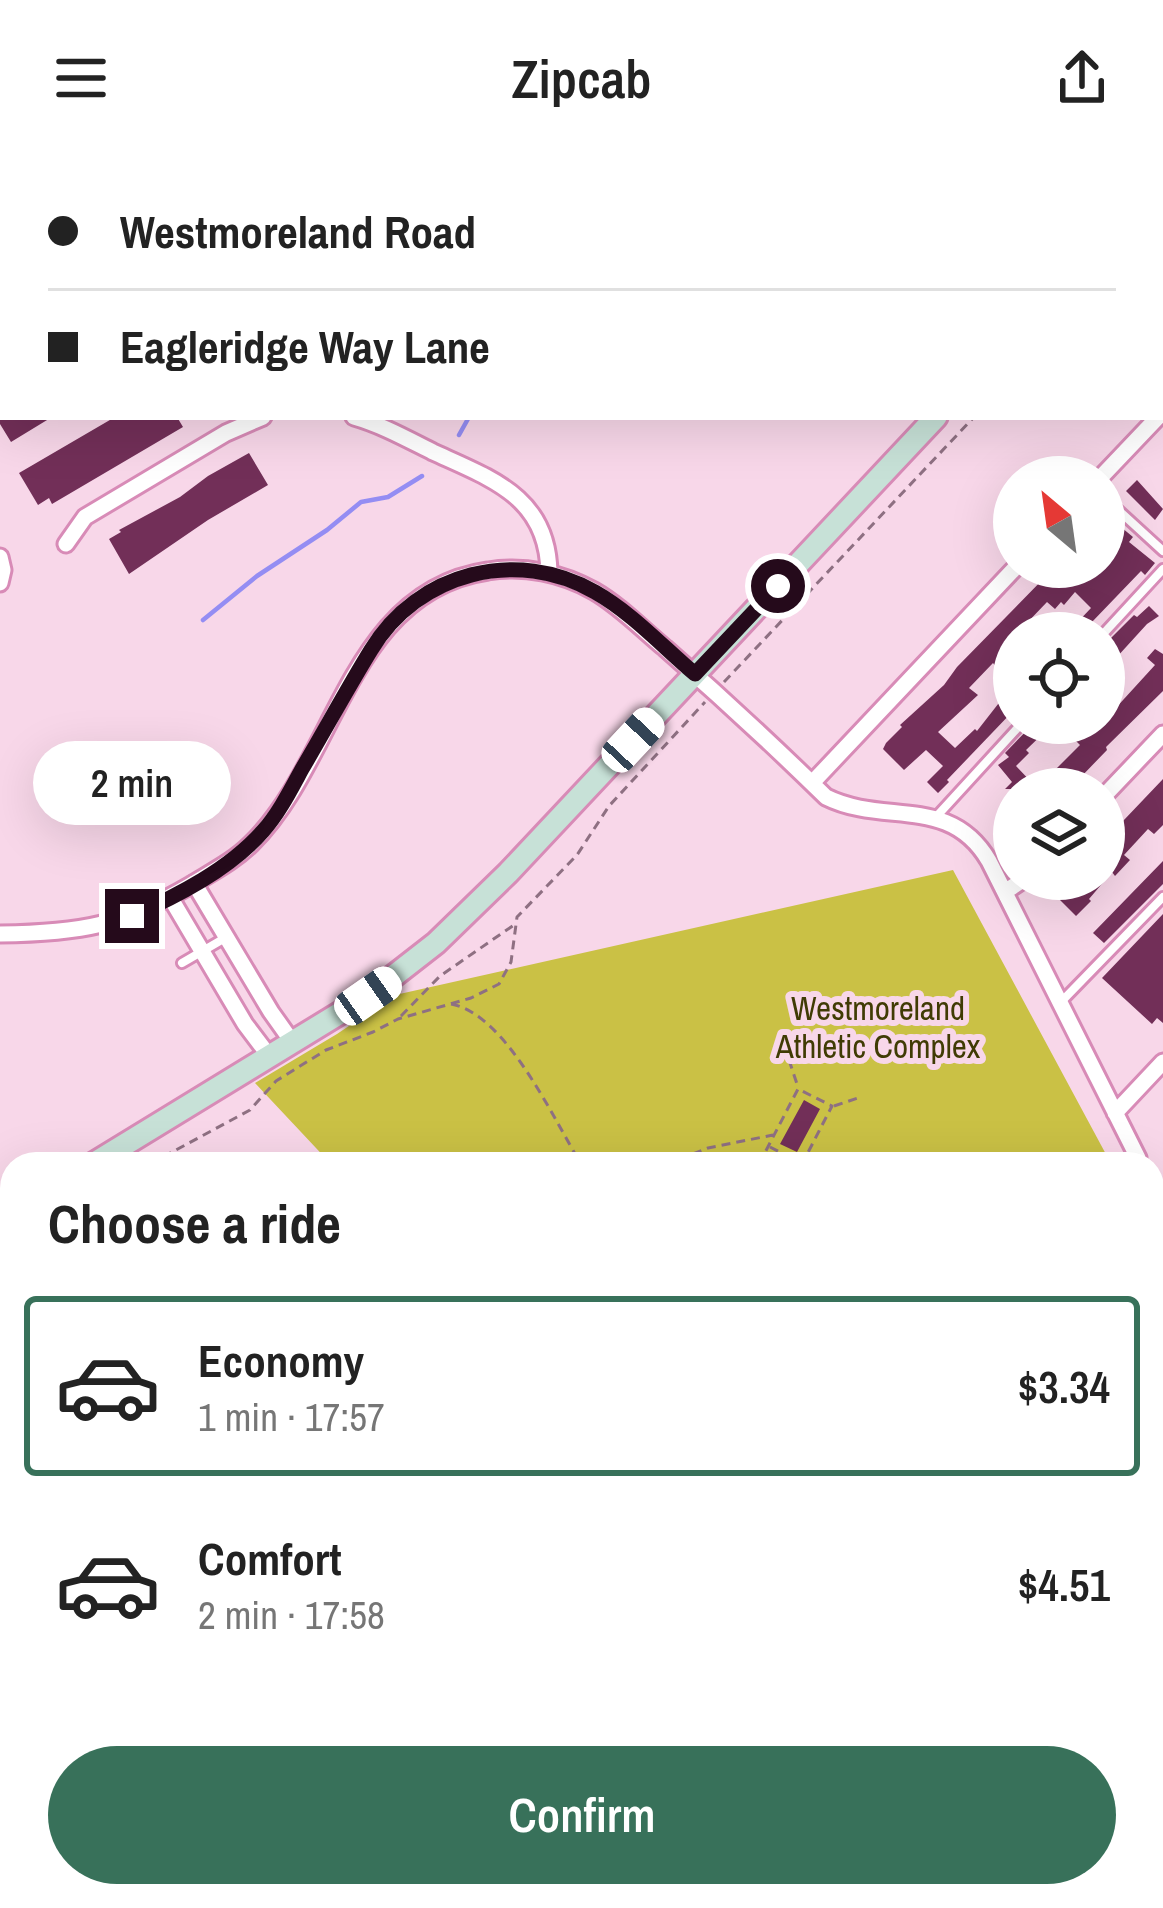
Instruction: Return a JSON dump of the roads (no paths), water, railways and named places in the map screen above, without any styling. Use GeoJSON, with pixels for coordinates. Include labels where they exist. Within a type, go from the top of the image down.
{"type":"FeatureCollection","features":[{"type":"Feature","properties":{"kind":"street"},"geometry":{"type":"LineString","coordinates":[[362,420],[504,486],[540,527],[549,573]]}},
{"type":"Feature","properties":{"kind":"street"},"geometry":{"type":"LineString","coordinates":[[114,1152],[391,980],[458,923],[933,420]]}},
{"type":"Feature","properties":{"kind":"street"},"geometry":{"type":"LineString","coordinates":[[1121,456],[1155,420]]}},
{"type":"Feature","properties":{"kind":"street"},"geometry":{"type":"LineString","coordinates":[[66,544],[85,517],[240,421]]}},
{"type":"Feature","properties":{"kind":"street"},"geometry":{"type":"LineString","coordinates":[[0,557],[0,583]]}},
{"type":"Feature","properties":{"kind":"street"},"geometry":{"type":"LineString","coordinates":[[0,934],[62,933],[132,916],[242,852],[283,803],[370,651],[399,614],[425,594],[469,574],[501,569],[549,573],[604,597],[695,674],[826,797],[959,826],[981,847],[993,870]]}},
{"type":"Feature","properties":{"kind":"street"},"geometry":{"type":"LineString","coordinates":[[812,783],[996,588]]}},
{"type":"Feature","properties":{"kind":"street"},"geometry":{"type":"LineString","coordinates":[[1125,774],[1163,734]]}},
{"type":"Feature","properties":{"kind":"street"},"geometry":{"type":"LineString","coordinates":[[194,883],[293,1043]]}},
{"type":"Feature","properties":{"kind":"street"},"geometry":{"type":"LineString","coordinates":[[170,897],[245,1024],[270,1057]]}},
{"type":"Feature","properties":{"kind":"street"},"geometry":{"type":"LineString","coordinates":[[1009,900],[1135,1152]]}},
{"type":"Feature","properties":{"kind":"street"},"geometry":{"type":"LineString","coordinates":[[1115,1113],[1163,1062]]}},
{"type":"Feature","properties":{"kind":"lane"},"geometry":{"type":"LineString","coordinates":[[1125,516],[1163,550]]}},
{"type":"Feature","properties":{"kind":"lane"},"geometry":{"type":"LineString","coordinates":[[1123,612],[1163,568]]}},
{"type":"Feature","properties":{"kind":"lane"},"geometry":{"type":"LineString","coordinates":[[936,818],[1003,744]]}},
{"type":"Feature","properties":{"kind":"lane"},"geometry":{"type":"LineString","coordinates":[[1060,1003],[1163,897]]}},
{"type":"Feature","properties":{"kind":"lane"},"geometry":{"type":"LineString","coordinates":[[182,963],[226,937]]}},
{"type":"Feature","properties":{"kind":"waterway"},"geometry":{"type":"LineString","coordinates":[[459,435],[467,420]]}},
{"type":"Feature","properties":{"kind":"waterway"},"geometry":{"type":"LineString","coordinates":[[203,620],[361,502],[388,497],[422,476]]}},
{"type":"Feature","properties":{"kind":"park label","name":"Westmoreland Athletic Complex"},"geometry":{"type":"Point","coordinates":[878,1027]}}]}
